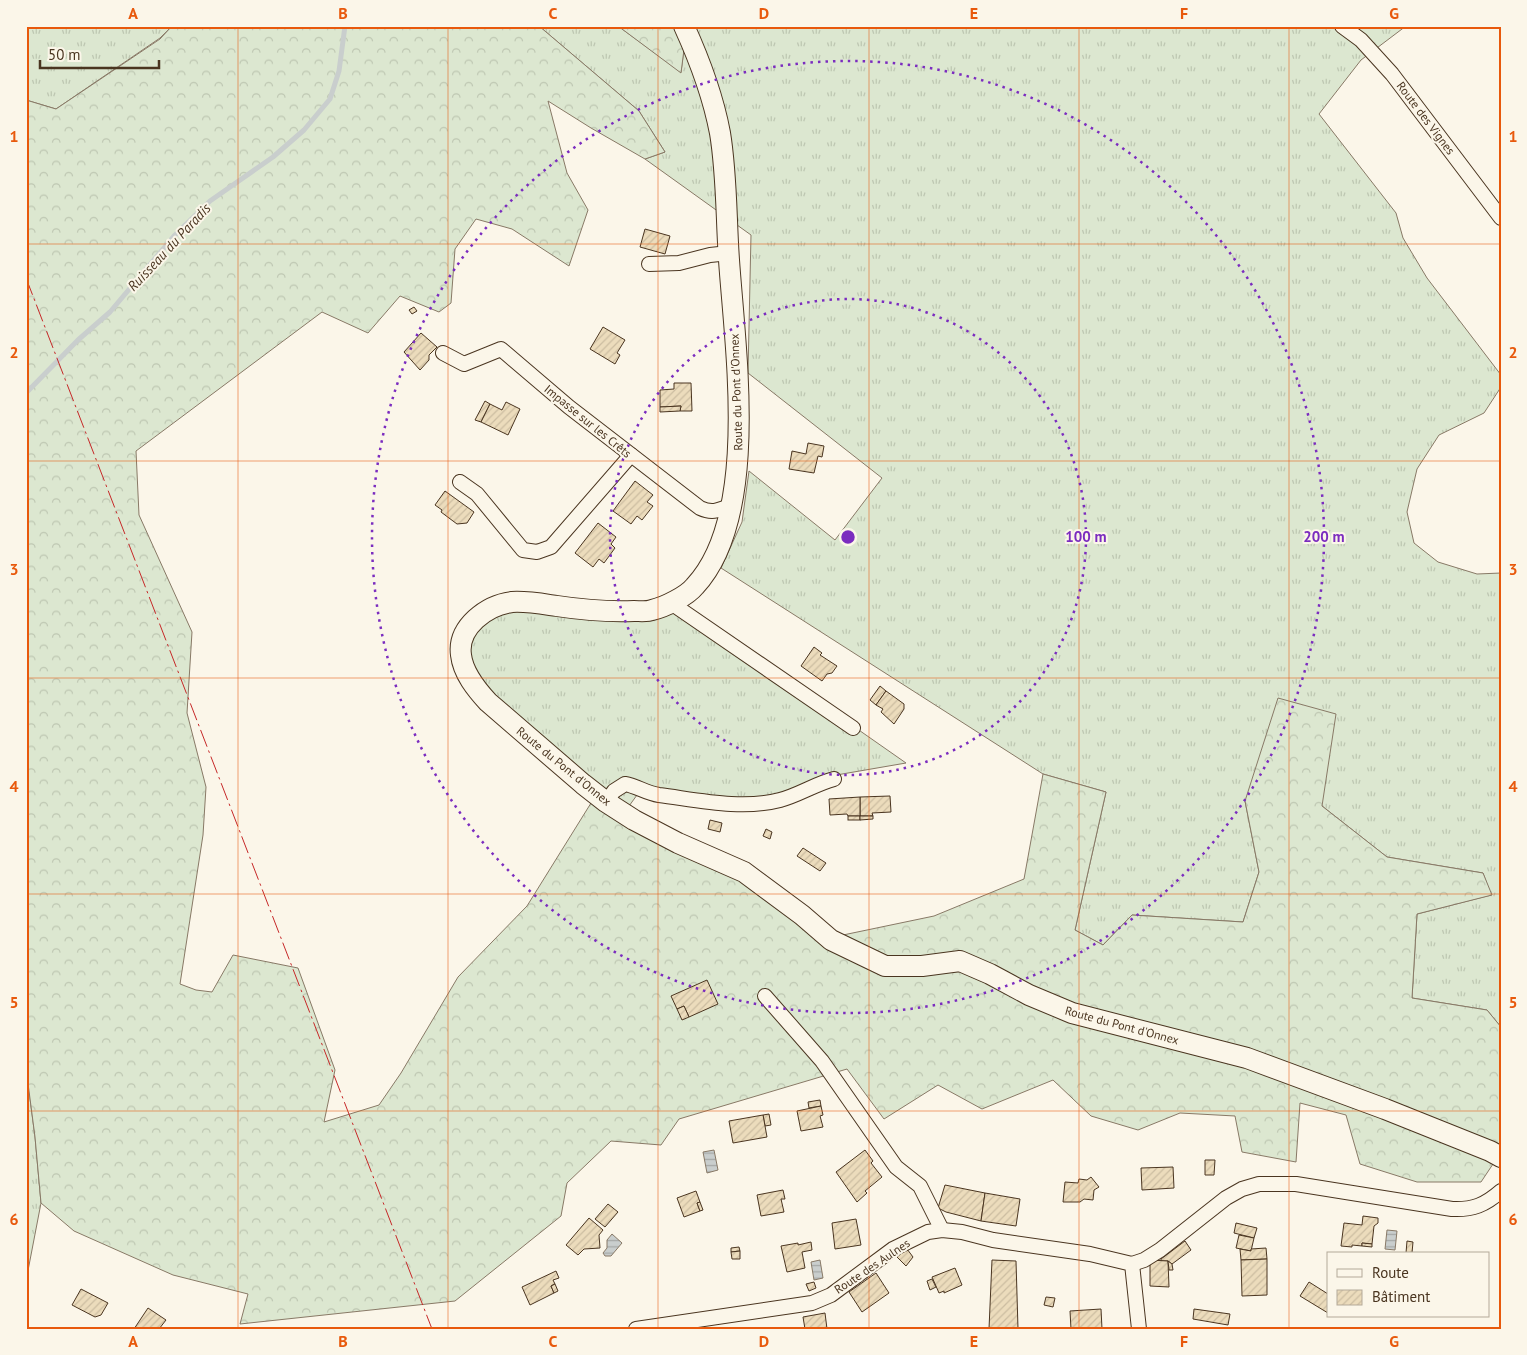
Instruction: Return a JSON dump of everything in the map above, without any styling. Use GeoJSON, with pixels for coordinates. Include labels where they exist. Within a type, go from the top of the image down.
{"type":"FeatureCollection","features":[{"type":"Feature","properties":{"kind":"street","name":"Route du Pont d'Onnex"},"geometry":{"type":"LineString","coordinates":[[684,26],[697,54],[712,98],[720,132],[727,195],[728,253],[739,397],[739,453],[732,505],[723,536],[711,564],[695,587],[672,603],[652,610],[623,612],[590,610],[532,602],[512,602],[494,608],[480,616],[468,626],[463,638],[461,655],[465,671],[476,689],[488,702],[606,802],[634,820],[678,843],[744,872],[802,915],[831,940],[885,966],[922,966],[960,961],[990,974],[1029,995],[1072,1013],[1247,1058],[1385,1109],[1490,1151],[1501,1158]]}},
{"type":"Feature","properties":{"kind":"street","name":"Route des Vignes"},"geometry":{"type":"LineString","coordinates":[[1342,26],[1366,45],[1392,74],[1501,218]]}},
{"type":"Feature","properties":{"kind":"street"},"geometry":{"type":"LineString","coordinates":[[649,264],[679,263],[710,255],[728,253]]}},
{"type":"Feature","properties":{"kind":"street","name":"Impasse sur les Crêts"},"geometry":{"type":"LineString","coordinates":[[443,353],[464,364],[501,349],[569,407],[700,508],[708,512],[715,512],[732,505]]}},
{"type":"Feature","properties":{"kind":"street"},"geometry":{"type":"LineString","coordinates":[[460,482],[476,494],[523,550],[537,552],[551,547],[631,455]]}},
{"type":"Feature","properties":{"kind":"street"},"geometry":{"type":"LineString","coordinates":[[672,603],[852,728]]}},
{"type":"Feature","properties":{"kind":"street"},"geometry":{"type":"LineString","coordinates":[[606,802],[614,791],[624,784],[637,786],[649,793],[658,795],[752,804],[782,799],[819,783],[834,779]]}},
{"type":"Feature","properties":{"kind":"street"},"geometry":{"type":"LineString","coordinates":[[765,996],[822,1061],[896,1167],[920,1186],[942,1230]]}},
{"type":"Feature","properties":{"kind":"street"},"geometry":{"type":"LineString","coordinates":[[1139,1329],[1132,1264],[1144,1260],[1160,1250],[1226,1198],[1242,1189],[1259,1184],[1296,1184],[1452,1209],[1467,1209],[1490,1200],[1501,1191]]}},
{"type":"Feature","properties":{"kind":"street","name":"Route des Aulnes"},"geometry":{"type":"LineString","coordinates":[[636,1329],[812,1303],[831,1294],[893,1249],[928,1232],[942,1230],[962,1232],[993,1240],[1090,1254],[1132,1264]]}},
{"type":"Feature","properties":{"kind":"green space"},"geometry":{"type":"Polygon","coordinates":[[[26,26],[172,26],[160,38],[56,109],[26,100],[26,26]]]}},
{"type":"Feature","properties":{"kind":"green space"},"geometry":{"type":"Polygon","coordinates":[[[172,26],[539,26],[639,111],[665,152],[645,159],[548,101],[567,173],[588,210],[569,266],[512,229],[476,219],[455,249],[451,303],[439,312],[400,296],[368,333],[322,312],[136,451],[139,515],[192,632],[187,713],[206,787],[203,835],[180,984],[196,990],[212,992],[233,955],[298,968],[335,1070],[324,1122],[379,1105],[401,1073],[458,977],[527,906],[596,795],[802,915],[843,935],[934,916],[1024,879],[1043,774],[1106,792],[1075,930],[1103,945],[1132,915],[1243,922],[1259,872],[1245,801],[1278,698],[1336,714],[1322,806],[1387,857],[1483,873],[1492,895],[1417,914],[1412,998],[1487,1010],[1501,1027],[1501,1152],[1481,1182],[1417,1182],[1360,1164],[1346,1115],[1300,1103],[1296,1162],[1242,1152],[1235,1116],[1180,1113],[1138,1130],[1091,1116],[1053,1080],[982,1109],[938,1085],[884,1119],[847,1069],[679,1119],[661,1145],[611,1141],[567,1183],[561,1216],[455,1301],[240,1324],[248,1294],[173,1275],[74,1231],[41,1203],[26,1068],[26,100],[56,109],[160,39],[172,26]]]}},
{"type":"Feature","properties":{"kind":"green space"},"geometry":{"type":"Polygon","coordinates":[[[539,26],[618,26],[681,72],[687,26],[1406,26],[1361,60],[1319,114],[1396,213],[1403,238],[1427,278],[1501,375],[1501,387],[1484,413],[1439,435],[1417,469],[1407,512],[1414,543],[1438,562],[1477,574],[1501,573],[1501,1027],[1487,1010],[1412,998],[1417,914],[1491,895],[1483,873],[1387,857],[1322,806],[1245,801],[1259,872],[1243,922],[1132,915],[1103,945],[1075,930],[1106,792],[1043,774],[721,568],[742,522],[749,471],[835,540],[882,478],[748,373],[751,235],[645,159],[665,152],[639,111],[539,26]]]}},
{"type":"Feature","properties":{"kind":"green space"},"geometry":{"type":"Polygon","coordinates":[[[618,26],[687,26],[681,73],[618,26]]]}},
{"type":"Feature","properties":{"kind":"green space"},"geometry":{"type":"Polygon","coordinates":[[[494,607],[690,612],[906,763],[819,778],[768,800],[637,795],[624,813],[488,702],[463,638],[494,607]]]}},
{"type":"Feature","properties":{"kind":"green space"},"geometry":{"type":"Polygon","coordinates":[[[26,1068],[41,1203],[26,1281],[26,1068]]]}},
{"type":"Feature","properties":{"kind":"shaded area"},"geometry":{"type":"Polygon","coordinates":[[[714,1150],[718,1170],[707,1173],[703,1152],[714,1150]]]}},
{"type":"Feature","properties":{"kind":"shaded area"},"geometry":{"type":"Polygon","coordinates":[[[1387,1230],[1397,1231],[1395,1250],[1385,1249],[1387,1230]]]}},
{"type":"Feature","properties":{"kind":"shaded area"},"geometry":{"type":"Polygon","coordinates":[[[612,1234],[622,1243],[611,1256],[605,1256],[603,1253],[607,1248],[607,1240],[612,1234]]]}},
{"type":"Feature","properties":{"kind":"shaded area"},"geometry":{"type":"Polygon","coordinates":[[[820,1260],[823,1278],[814,1280],[811,1262],[820,1260]]]}},
{"type":"Feature","properties":{"kind":"building"},"geometry":{"type":"Polygon","coordinates":[[[645,229],[670,236],[665,254],[640,247],[645,229]]]}},
{"type":"Feature","properties":{"kind":"building"},"geometry":{"type":"Polygon","coordinates":[[[414,307],[417,311],[412,314],[409,310],[414,307]]]}},
{"type":"Feature","properties":{"kind":"building"},"geometry":{"type":"Polygon","coordinates":[[[603,327],[625,340],[617,353],[620,355],[615,364],[590,349],[603,327]]]}},
{"type":"Feature","properties":{"kind":"building"},"geometry":{"type":"Polygon","coordinates":[[[421,333],[437,347],[429,355],[429,360],[420,370],[404,352],[421,333]]]}},
{"type":"Feature","properties":{"kind":"building"},"geometry":{"type":"Polygon","coordinates":[[[674,383],[691,383],[692,411],[680,411],[681,406],[660,407],[660,390],[674,389],[674,383]]]}},
{"type":"Feature","properties":{"kind":"building"},"geometry":{"type":"Polygon","coordinates":[[[485,401],[490,404],[481,422],[475,420],[485,401]]]}},
{"type":"Feature","properties":{"kind":"building"},"geometry":{"type":"Polygon","coordinates":[[[506,402],[520,409],[508,435],[481,422],[490,404],[502,410],[506,402]]]}},
{"type":"Feature","properties":{"kind":"building"},"geometry":{"type":"Polygon","coordinates":[[[681,406],[680,411],[660,412],[660,407],[681,406]]]}},
{"type":"Feature","properties":{"kind":"building"},"geometry":{"type":"Polygon","coordinates":[[[808,443],[824,446],[822,457],[818,456],[814,473],[789,469],[792,451],[806,454],[808,443]]]}},
{"type":"Feature","properties":{"kind":"building"},"geometry":{"type":"Polygon","coordinates":[[[635,481],[653,495],[647,502],[653,506],[642,520],[637,516],[631,524],[613,511],[635,481]]]}},
{"type":"Feature","properties":{"kind":"building"},"geometry":{"type":"Polygon","coordinates":[[[445,491],[474,512],[467,523],[457,524],[435,505],[445,491]]]}},
{"type":"Feature","properties":{"kind":"building"},"geometry":{"type":"Polygon","coordinates":[[[598,523],[616,537],[611,544],[615,548],[604,563],[599,559],[593,567],[575,553],[598,523]]]}},
{"type":"Feature","properties":{"kind":"building"},"geometry":{"type":"Polygon","coordinates":[[[814,647],[822,653],[820,655],[837,666],[822,681],[801,666],[814,647]]]}},
{"type":"Feature","properties":{"kind":"building"},"geometry":{"type":"Polygon","coordinates":[[[880,686],[886,691],[876,705],[870,700],[880,686]]]}},
{"type":"Feature","properties":{"kind":"building"},"geometry":{"type":"Polygon","coordinates":[[[886,691],[904,704],[904,709],[894,724],[881,712],[883,709],[876,705],[886,691]]]}},
{"type":"Feature","properties":{"kind":"building"},"geometry":{"type":"Polygon","coordinates":[[[890,796],[891,812],[872,813],[873,816],[860,816],[860,797],[890,796]]]}},
{"type":"Feature","properties":{"kind":"building"},"geometry":{"type":"Polygon","coordinates":[[[860,797],[860,816],[848,816],[847,814],[830,815],[829,799],[860,797]]]}},
{"type":"Feature","properties":{"kind":"building"},"geometry":{"type":"Polygon","coordinates":[[[848,816],[860,816],[860,820],[848,820],[848,816]]]}},
{"type":"Feature","properties":{"kind":"building"},"geometry":{"type":"Polygon","coordinates":[[[860,816],[873,816],[873,819],[860,820],[860,816]]]}},
{"type":"Feature","properties":{"kind":"building"},"geometry":{"type":"Polygon","coordinates":[[[710,820],[722,823],[720,832],[708,829],[710,820]]]}},
{"type":"Feature","properties":{"kind":"building"},"geometry":{"type":"Polygon","coordinates":[[[766,829],[772,832],[770,839],[763,836],[766,829]]]}},
{"type":"Feature","properties":{"kind":"building"},"geometry":{"type":"Polygon","coordinates":[[[803,848],[826,863],[820,871],[797,856],[803,848]]]}},
{"type":"Feature","properties":{"kind":"building"},"geometry":{"type":"Polygon","coordinates":[[[707,980],[718,1004],[689,1017],[684,1006],[677,1009],[671,996],[707,980]]]}},
{"type":"Feature","properties":{"kind":"building"},"geometry":{"type":"Polygon","coordinates":[[[684,1006],[689,1017],[682,1020],[677,1009],[684,1006]]]}},
{"type":"Feature","properties":{"kind":"building"},"geometry":{"type":"Polygon","coordinates":[[[820,1100],[821,1106],[809,1108],[808,1102],[820,1100]]]}},
{"type":"Feature","properties":{"kind":"building"},"geometry":{"type":"Polygon","coordinates":[[[821,1106],[823,1115],[820,1116],[823,1127],[801,1131],[797,1111],[821,1106]]]}},
{"type":"Feature","properties":{"kind":"building"},"geometry":{"type":"Polygon","coordinates":[[[769,1114],[771,1125],[765,1126],[763,1115],[769,1114]]]}},
{"type":"Feature","properties":{"kind":"building"},"geometry":{"type":"Polygon","coordinates":[[[763,1115],[767,1137],[733,1143],[729,1121],[763,1115]]]}},
{"type":"Feature","properties":{"kind":"building"},"geometry":{"type":"Polygon","coordinates":[[[865,1150],[873,1161],[871,1163],[882,1177],[865,1191],[867,1193],[857,1202],[836,1172],[865,1150]]]}},
{"type":"Feature","properties":{"kind":"building"},"geometry":{"type":"Polygon","coordinates":[[[1205,1160],[1215,1160],[1214,1175],[1205,1175],[1205,1160]]]}},
{"type":"Feature","properties":{"kind":"building"},"geometry":{"type":"Polygon","coordinates":[[[1173,1167],[1174,1188],[1142,1190],[1141,1168],[1173,1167]]]}},
{"type":"Feature","properties":{"kind":"building"},"geometry":{"type":"Polygon","coordinates":[[[1091,1177],[1099,1187],[1094,1190],[1093,1200],[1084,1199],[1080,1202],[1063,1202],[1065,1182],[1078,1183],[1079,1179],[1087,1180],[1091,1177]]]}},
{"type":"Feature","properties":{"kind":"building"},"geometry":{"type":"Polygon","coordinates":[[[945,1185],[985,1193],[981,1221],[946,1212],[938,1208],[945,1185]]]}},
{"type":"Feature","properties":{"kind":"building"},"geometry":{"type":"Polygon","coordinates":[[[783,1190],[785,1199],[781,1199],[784,1212],[761,1216],[757,1195],[783,1190]]]}},
{"type":"Feature","properties":{"kind":"building"},"geometry":{"type":"Polygon","coordinates":[[[696,1191],[700,1202],[697,1203],[700,1211],[684,1217],[677,1198],[696,1191]]]}},
{"type":"Feature","properties":{"kind":"building"},"geometry":{"type":"Polygon","coordinates":[[[985,1193],[1020,1199],[1016,1226],[981,1221],[985,1193]]]}},
{"type":"Feature","properties":{"kind":"building"},"geometry":{"type":"Polygon","coordinates":[[[700,1202],[703,1210],[700,1211],[697,1203],[700,1202]]]}},
{"type":"Feature","properties":{"kind":"building"},"geometry":{"type":"Polygon","coordinates":[[[608,1204],[618,1212],[605,1227],[595,1219],[608,1204]]]}},
{"type":"Feature","properties":{"kind":"building"},"geometry":{"type":"Polygon","coordinates":[[[1363,1216],[1378,1218],[1378,1223],[1374,1226],[1372,1244],[1362,1243],[1362,1246],[1352,1245],[1352,1247],[1341,1246],[1344,1223],[1362,1225],[1363,1216]]]}},
{"type":"Feature","properties":{"kind":"building"},"geometry":{"type":"Polygon","coordinates":[[[589,1218],[603,1230],[599,1235],[600,1248],[584,1249],[578,1255],[566,1245],[589,1218]]]}},
{"type":"Feature","properties":{"kind":"building"},"geometry":{"type":"Polygon","coordinates":[[[856,1219],[861,1245],[835,1249],[832,1223],[856,1219]]]}},
{"type":"Feature","properties":{"kind":"building"},"geometry":{"type":"Polygon","coordinates":[[[1236,1223],[1257,1228],[1254,1238],[1234,1233],[1236,1223]]]}},
{"type":"Feature","properties":{"kind":"building"},"geometry":{"type":"Polygon","coordinates":[[[1239,1235],[1254,1238],[1251,1251],[1236,1248],[1239,1235]]]}},
{"type":"Feature","properties":{"kind":"building"},"geometry":{"type":"Polygon","coordinates":[[[1185,1241],[1191,1250],[1172,1264],[1168,1261],[1161,1261],[1161,1259],[1185,1241]]]}},
{"type":"Feature","properties":{"kind":"building"},"geometry":{"type":"Polygon","coordinates":[[[1407,1241],[1413,1242],[1412,1252],[1406,1252],[1407,1241]]]}},
{"type":"Feature","properties":{"kind":"building"},"geometry":{"type":"Polygon","coordinates":[[[811,1242],[812,1250],[802,1252],[805,1268],[787,1272],[781,1246],[811,1242]]]}},
{"type":"Feature","properties":{"kind":"building"},"geometry":{"type":"Polygon","coordinates":[[[1362,1243],[1372,1244],[1372,1247],[1362,1246],[1362,1243]]]}},
{"type":"Feature","properties":{"kind":"building"},"geometry":{"type":"Polygon","coordinates":[[[739,1247],[740,1251],[731,1252],[731,1248],[739,1247]]]}},
{"type":"Feature","properties":{"kind":"building"},"geometry":{"type":"Polygon","coordinates":[[[1266,1248],[1267,1259],[1241,1260],[1240,1249],[1251,1251],[1251,1249],[1266,1248]]]}},
{"type":"Feature","properties":{"kind":"building"},"geometry":{"type":"Polygon","coordinates":[[[907,1249],[913,1257],[906,1266],[897,1257],[907,1249]]]}},
{"type":"Feature","properties":{"kind":"building"},"geometry":{"type":"Polygon","coordinates":[[[740,1251],[740,1259],[732,1259],[731,1252],[740,1251]]]}},
{"type":"Feature","properties":{"kind":"building"},"geometry":{"type":"Polygon","coordinates":[[[1267,1259],[1267,1295],[1242,1296],[1241,1260],[1267,1259]]]}},
{"type":"Feature","properties":{"kind":"building"},"geometry":{"type":"Polygon","coordinates":[[[992,1260],[1016,1261],[1018,1329],[989,1329],[992,1260]]]}},
{"type":"Feature","properties":{"kind":"building"},"geometry":{"type":"Polygon","coordinates":[[[1150,1260],[1168,1261],[1169,1287],[1150,1286],[1150,1260]]]}},
{"type":"Feature","properties":{"kind":"building"},"geometry":{"type":"Polygon","coordinates":[[[1168,1261],[1172,1264],[1173,1270],[1169,1270],[1168,1261]]]}},
{"type":"Feature","properties":{"kind":"building"},"geometry":{"type":"Polygon","coordinates":[[[955,1268],[962,1285],[944,1293],[944,1291],[939,1293],[932,1277],[955,1268]]]}},
{"type":"Feature","properties":{"kind":"building"},"geometry":{"type":"Polygon","coordinates":[[[556,1271],[559,1278],[553,1280],[555,1284],[551,1286],[554,1293],[530,1305],[522,1287],[556,1271]]]}},
{"type":"Feature","properties":{"kind":"building"},"geometry":{"type":"Polygon","coordinates":[[[876,1273],[889,1293],[862,1312],[849,1292],[876,1273]]]}},
{"type":"Feature","properties":{"kind":"building"},"geometry":{"type":"Polygon","coordinates":[[[932,1279],[936,1287],[930,1290],[927,1281],[932,1279]]]}},
{"type":"Feature","properties":{"kind":"building"},"geometry":{"type":"Polygon","coordinates":[[[814,1282],[816,1288],[809,1291],[806,1284],[814,1282]]]}},
{"type":"Feature","properties":{"kind":"building"},"geometry":{"type":"Polygon","coordinates":[[[1309,1282],[1327,1293],[1327,1312],[1300,1296],[1309,1282]]]}},
{"type":"Feature","properties":{"kind":"building"},"geometry":{"type":"Polygon","coordinates":[[[555,1284],[558,1291],[554,1293],[551,1286],[555,1284]]]}},
{"type":"Feature","properties":{"kind":"building"},"geometry":{"type":"Polygon","coordinates":[[[81,1289],[108,1303],[101,1315],[95,1317],[72,1305],[81,1289]]]}},
{"type":"Feature","properties":{"kind":"building"},"geometry":{"type":"Polygon","coordinates":[[[1046,1297],[1055,1298],[1053,1307],[1044,1305],[1046,1297]]]}},
{"type":"Feature","properties":{"kind":"building"},"geometry":{"type":"Polygon","coordinates":[[[148,1308],[166,1320],[159,1329],[134,1329],[148,1308]]]}},
{"type":"Feature","properties":{"kind":"building"},"geometry":{"type":"Polygon","coordinates":[[[1101,1309],[1102,1329],[1071,1329],[1070,1311],[1101,1309]]]}},
{"type":"Feature","properties":{"kind":"building"},"geometry":{"type":"Polygon","coordinates":[[[1194,1309],[1230,1314],[1228,1325],[1193,1319],[1194,1309]]]}},
{"type":"Feature","properties":{"kind":"building"},"geometry":{"type":"Polygon","coordinates":[[[825,1313],[827,1329],[805,1329],[803,1317],[825,1313]]]}},
{"type":"Feature","properties":{"kind":"waterway","name":"Ruisseau du Paradis"},"geometry":{"type":"LineString","coordinates":[[26,393],[78,340],[110,312],[174,236],[210,201],[273,157],[304,130],[330,99],[339,71],[345,26]]}},
{"type":"Feature","properties":{"kind":"power"},"geometry":{"type":"LineString","coordinates":[[26,278],[432,1329]]}}]}
